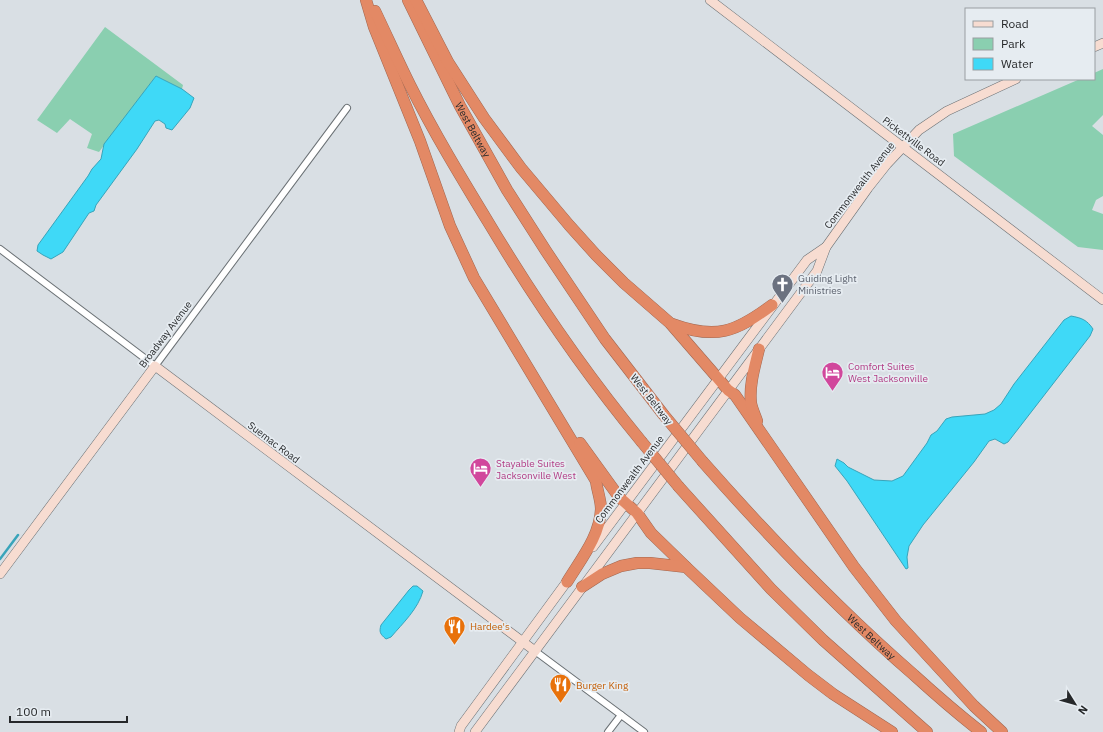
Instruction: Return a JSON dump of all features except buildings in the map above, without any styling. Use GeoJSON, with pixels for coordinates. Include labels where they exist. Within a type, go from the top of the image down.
{"type":"FeatureCollection","features":[{"type":"Feature","properties":{"kind":"highway"},"geometry":{"type":"LineString","coordinates":[[366,0],[374,27],[420,142],[450,226],[474,278],[596,481],[601,506],[600,520],[594,538],[567,582]]}},
{"type":"Feature","properties":{"kind":"highway"},"geometry":{"type":"LineString","coordinates":[[370,0],[410,86],[457,170],[509,256],[590,375],[679,487],[772,589],[828,644],[927,732]]}},
{"type":"Feature","properties":{"kind":"highway","name":"West Beltway"},"geometry":{"type":"LineString","coordinates":[[408,0],[460,106],[507,190],[605,339],[703,462],[772,540],[829,598],[889,654],[981,732]]}},
{"type":"Feature","properties":{"kind":"highway"},"geometry":{"type":"LineString","coordinates":[[416,0],[448,62],[484,118],[521,168],[596,255],[624,283],[670,323],[728,390],[735,395],[854,567],[896,621],[974,706],[1002,732]]}},
{"type":"Feature","properties":{"kind":"highway"},"geometry":{"type":"LineString","coordinates":[[670,323],[691,331],[713,333],[741,326],[751,321],[772,305]]}},
{"type":"Feature","properties":{"kind":"highway"},"geometry":{"type":"LineString","coordinates":[[759,349],[753,373],[751,403],[759,429]]}},
{"type":"Feature","properties":{"kind":"highway"},"geometry":{"type":"LineString","coordinates":[[530,372],[610,485],[637,513],[651,532],[686,567],[745,623],[802,670],[833,694],[892,732]]}},
{"type":"Feature","properties":{"kind":"highway"},"geometry":{"type":"LineString","coordinates":[[582,587],[602,574],[621,566],[637,563],[650,563],[686,567]]}},
{"type":"Feature","properties":{"kind":"main road","name":"Pickettville Road"},"geometry":{"type":"LineString","coordinates":[[710,0],[1103,300]]}},
{"type":"Feature","properties":{"kind":"main road","name":"Commonwealth Avenue"},"geometry":{"type":"LineString","coordinates":[[475,732],[817,271],[826,247],[868,188],[903,146],[919,130],[947,111],[1013,80]]}},
{"type":"Feature","properties":{"kind":"main road","name":"Commonwealth Avenue"},"geometry":{"type":"LineString","coordinates":[[459,732],[461,726],[625,502],[772,305],[807,260],[826,247]]}},
{"type":"Feature","properties":{"kind":"main road","name":"Broadway Avenue"},"geometry":{"type":"LineString","coordinates":[[0,574],[155,366]]}},
{"type":"Feature","properties":{"kind":"main road","name":"Suemac Road"},"geometry":{"type":"LineString","coordinates":[[155,366],[535,651]]}},
{"type":"Feature","properties":{"kind":"street","name":"Broadway Avenue"},"geometry":{"type":"LineString","coordinates":[[155,366],[347,108]]}},
{"type":"Feature","properties":{"kind":"street","name":"Suemac Road"},"geometry":{"type":"LineString","coordinates":[[0,249],[155,366]]}},
{"type":"Feature","properties":{"kind":"street"},"geometry":{"type":"LineString","coordinates":[[535,651],[644,732]]}},
{"type":"Feature","properties":{"kind":"street"},"geometry":{"type":"LineString","coordinates":[[608,732],[621,715]]}},
{"type":"Feature","properties":{"kind":"green space"},"geometry":{"type":"Polygon","coordinates":[[[105,27],[183,85],[182,89],[156,76],[99,152],[87,148],[92,134],[70,119],[57,133],[37,120],[105,27]]]}},
{"type":"Feature","properties":{"kind":"green space"},"geometry":{"type":"Polygon","coordinates":[[[1103,69],[1103,115],[1092,126],[1103,135],[1103,196],[1096,200],[1092,210],[1103,214],[1103,250],[1078,247],[954,156],[953,134],[1078,80],[1095,80],[1095,73],[1103,69]]]}},
{"type":"Feature","properties":{"kind":"water"},"geometry":{"type":"Polygon","coordinates":[[[156,76],[182,89],[194,98],[190,108],[172,130],[166,128],[165,124],[159,120],[155,121],[137,149],[96,205],[94,211],[89,213],[63,252],[51,259],[43,255],[37,251],[38,245],[92,169],[101,159],[104,144],[156,76]]]}},
{"type":"Feature","properties":{"kind":"water"},"geometry":{"type":"Polygon","coordinates":[[[1071,316],[1089,323],[1093,329],[1090,336],[1008,442],[1004,444],[995,439],[989,441],[923,525],[909,546],[907,557],[908,568],[906,569],[847,481],[835,466],[837,459],[848,467],[874,480],[892,481],[903,476],[927,443],[931,435],[937,431],[946,419],[952,417],[985,414],[994,410],[1001,404],[1014,384],[1064,320],[1071,316]]]}},
{"type":"Feature","properties":{"kind":"water"},"geometry":{"type":"Polygon","coordinates":[[[413,586],[417,586],[423,591],[418,604],[410,616],[391,637],[386,639],[380,633],[381,625],[413,586]]]}},
{"type":"Feature","properties":{"kind":"waterway"},"geometry":{"type":"LineString","coordinates":[[0,559],[18,535]]}},
{"type":"Feature","properties":{"kind":"place","name":"Guiding Light Ministries"},"geometry":{"type":"Point","coordinates":[783,304]}},
{"type":"Feature","properties":{"kind":"place","name":"Comfort Suites West Jacksonville"},"geometry":{"type":"Point","coordinates":[833,392]}},
{"type":"Feature","properties":{"kind":"place","name":"Stayable Suites Jacksonville West"},"geometry":{"type":"Point","coordinates":[481,488]}},
{"type":"Feature","properties":{"kind":"place","name":"Hardee's"},"geometry":{"type":"Point","coordinates":[455,646]}},
{"type":"Feature","properties":{"kind":"place","name":"Burger King"},"geometry":{"type":"Point","coordinates":[561,704]}}]}
